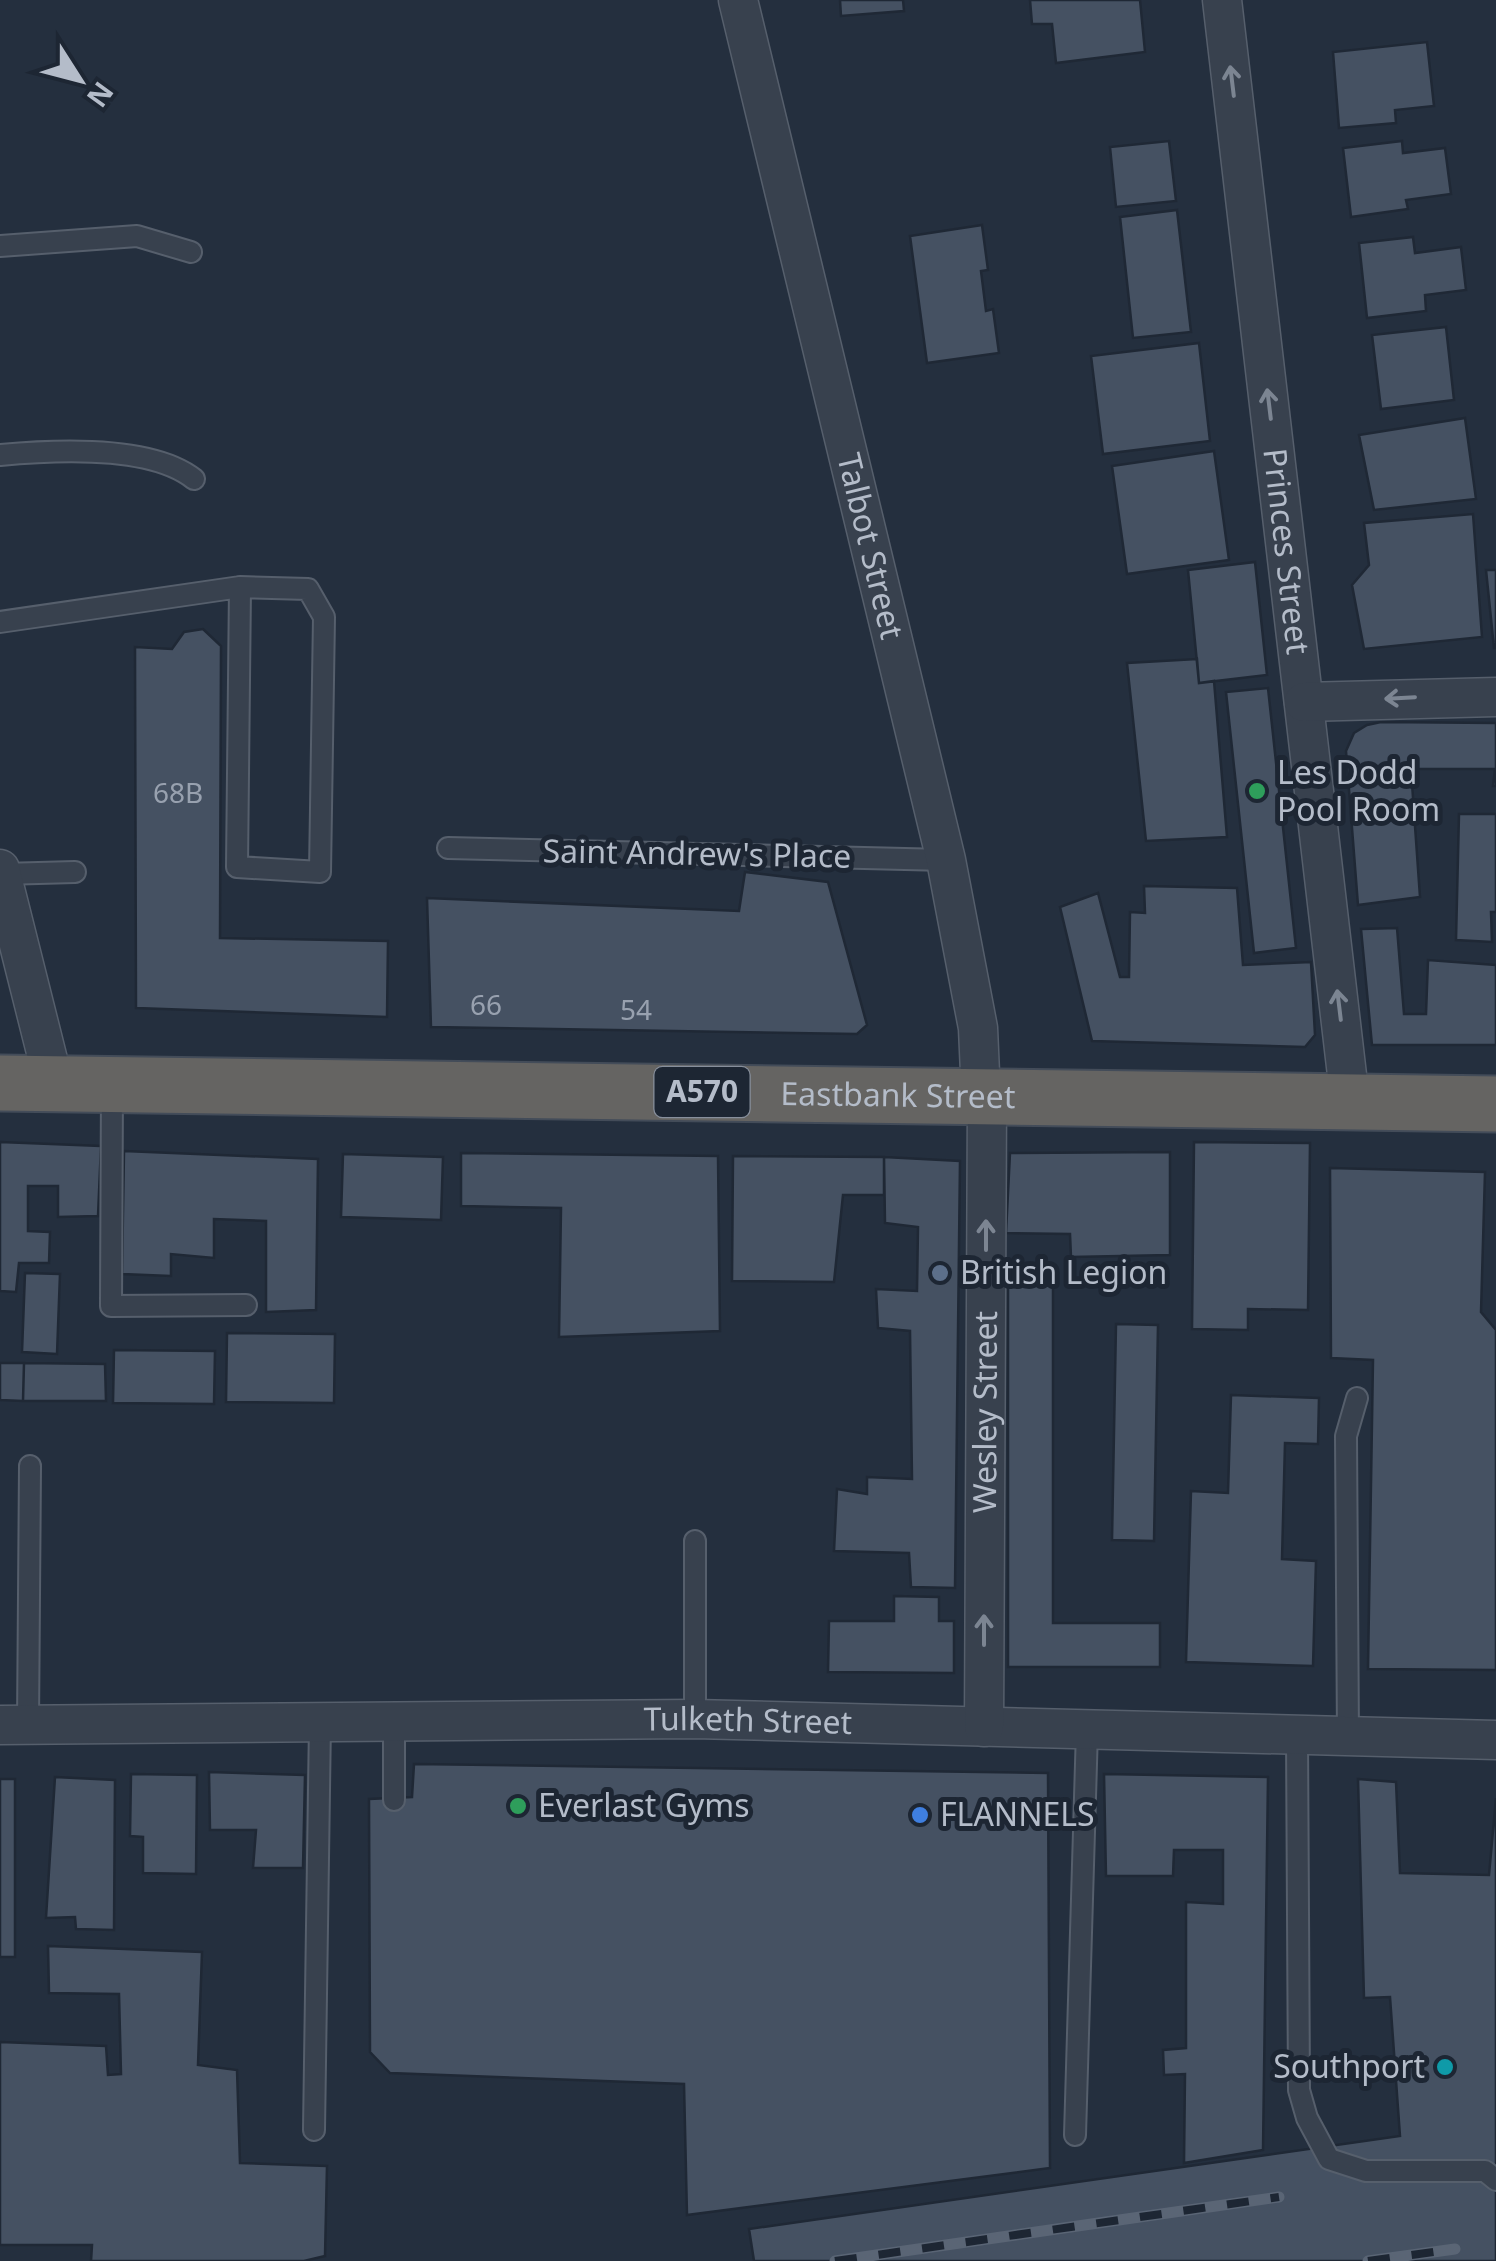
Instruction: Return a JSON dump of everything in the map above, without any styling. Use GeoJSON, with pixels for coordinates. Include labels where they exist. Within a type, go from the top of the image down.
{"type":"FeatureCollection","features":[{"type":"Feature","properties":{"kind":"highway","name":"Eastbank Street"},"geometry":{"type":"LineString","coordinates":[[0,1083],[1496,1104]]}},
{"type":"Feature","properties":{"kind":"street","name":"Talbot Street"},"geometry":{"type":"LineString","coordinates":[[738,0],[946,860],[978,1028],[984,1096]]}},
{"type":"Feature","properties":{"kind":"street","name":"Princes Street"},"geometry":{"type":"LineString","coordinates":[[1222,0],[1350,1102]]}},
{"type":"Feature","properties":{"kind":"street"},"geometry":{"type":"LineString","coordinates":[[1304,702],[1496,697]]}},
{"type":"Feature","properties":{"kind":"street"},"geometry":{"type":"LineString","coordinates":[[1,871],[54,1084]]}},
{"type":"Feature","properties":{"kind":"street","name":"Wesley Street"},"geometry":{"type":"LineString","coordinates":[[984,1096],[984,1727]]}},
{"type":"Feature","properties":{"kind":"street","name":"Tulketh Street"},"geometry":{"type":"LineString","coordinates":[[14,1725],[695,1719],[1496,1740]]}},
{"type":"Feature","properties":{"kind":"lane"},"geometry":{"type":"LineString","coordinates":[[0,246],[137,236],[191,252]]}},
{"type":"Feature","properties":{"kind":"lane"},"geometry":{"type":"LineString","coordinates":[[0,455],[38,452],[118,456],[179,467],[194,479]]}},
{"type":"Feature","properties":{"kind":"lane"},"geometry":{"type":"LineString","coordinates":[[0,622],[240,587],[308,589],[324,617],[320,872],[236,867],[240,587]]}},
{"type":"Feature","properties":{"kind":"lane","name":"Saint Andrew's Place"},"geometry":{"type":"LineString","coordinates":[[448,848],[946,860]]}},
{"type":"Feature","properties":{"kind":"lane"},"geometry":{"type":"LineString","coordinates":[[1,871],[75,872]]}},
{"type":"Feature","properties":{"kind":"lane"},"geometry":{"type":"LineString","coordinates":[[112,1084],[111,1306],[246,1306]]}},
{"type":"Feature","properties":{"kind":"lane"},"geometry":{"type":"LineString","coordinates":[[1348,1737],[1346,1436],[1357,1398]]}},
{"type":"Feature","properties":{"kind":"lane"},"geometry":{"type":"LineString","coordinates":[[14,1725],[30,1466]]}},
{"type":"Feature","properties":{"kind":"lane"},"geometry":{"type":"LineString","coordinates":[[695,1541],[695,1719]]}},
{"type":"Feature","properties":{"kind":"lane"},"geometry":{"type":"LineString","coordinates":[[314,2130],[320,1722]]}},
{"type":"Feature","properties":{"kind":"lane"},"geometry":{"type":"LineString","coordinates":[[394,1722],[394,1800]]}},
{"type":"Feature","properties":{"kind":"lane"},"geometry":{"type":"LineString","coordinates":[[1075,2136],[1086,1730]]}},
{"type":"Feature","properties":{"kind":"lane"},"geometry":{"type":"LineString","coordinates":[[1298,1736],[1299,2090],[1307,2118],[1329,2159],[1366,2171],[1485,2170],[1496,2180]]}},
{"type":"Feature","properties":{"kind":"building"},"geometry":{"type":"Polygon","coordinates":[[[840,0],[903,0],[904,11],[841,16],[840,0]]]}},
{"type":"Feature","properties":{"kind":"building"},"geometry":{"type":"Polygon","coordinates":[[[1030,0],[1140,0],[1145,52],[1056,63],[1052,24],[1032,24],[1030,0]]]}},
{"type":"Feature","properties":{"kind":"building"},"geometry":{"type":"Polygon","coordinates":[[[1427,42],[1434,106],[1395,110],[1396,123],[1339,128],[1333,52],[1427,42]]]}},
{"type":"Feature","properties":{"kind":"building"},"geometry":{"type":"Polygon","coordinates":[[[1169,141],[1176,201],[1116,207],[1110,147],[1169,141]]]}},
{"type":"Feature","properties":{"kind":"building"},"geometry":{"type":"Polygon","coordinates":[[[1402,141],[1403,153],[1445,148],[1451,194],[1406,200],[1408,209],[1351,217],[1343,148],[1402,141]]]}},
{"type":"Feature","properties":{"kind":"building"},"geometry":{"type":"Polygon","coordinates":[[[1177,210],[1191,332],[1133,338],[1120,217],[1177,210]]]}},
{"type":"Feature","properties":{"kind":"building"},"geometry":{"type":"Polygon","coordinates":[[[982,225],[988,270],[981,271],[986,311],[993,309],[999,353],[927,363],[910,236],[982,225]]]}},
{"type":"Feature","properties":{"kind":"building"},"geometry":{"type":"Polygon","coordinates":[[[1413,237],[1415,253],[1461,247],[1466,290],[1425,295],[1426,311],[1367,318],[1359,243],[1413,237]]]}},
{"type":"Feature","properties":{"kind":"building"},"geometry":{"type":"Polygon","coordinates":[[[1446,327],[1454,400],[1381,409],[1372,335],[1446,327]]]}},
{"type":"Feature","properties":{"kind":"building"},"geometry":{"type":"Polygon","coordinates":[[[1199,343],[1210,441],[1103,454],[1091,356],[1199,343]]]}},
{"type":"Feature","properties":{"kind":"building"},"geometry":{"type":"Polygon","coordinates":[[[1465,418],[1476,499],[1374,510],[1359,435],[1465,418]]]}},
{"type":"Feature","properties":{"kind":"building"},"geometry":{"type":"Polygon","coordinates":[[[1214,451],[1229,560],[1127,574],[1112,466],[1214,451]]]}},
{"type":"Feature","properties":{"kind":"building"},"geometry":{"type":"Polygon","coordinates":[[[1473,514],[1482,637],[1364,649],[1352,585],[1369,565],[1364,523],[1473,514]]]}},
{"type":"Feature","properties":{"kind":"building"},"geometry":{"type":"Polygon","coordinates":[[[1255,562],[1267,675],[1199,683],[1188,570],[1255,562]]]}},
{"type":"Feature","properties":{"kind":"building"},"geometry":{"type":"Polygon","coordinates":[[[1486,570],[1496,570],[1496,648],[1494,648],[1486,570]]]}},
{"type":"Feature","properties":{"kind":"building"},"geometry":{"type":"Polygon","coordinates":[[[203,629],[221,646],[220,938],[388,941],[387,1017],[136,1008],[135,647],[172,649],[184,632],[203,629]]]}},
{"type":"Feature","properties":{"kind":"building"},"geometry":{"type":"Polygon","coordinates":[[[1197,659],[1199,683],[1214,681],[1227,837],[1146,841],[1127,663],[1197,659]]]}},
{"type":"Feature","properties":{"kind":"building"},"geometry":{"type":"Polygon","coordinates":[[[1268,688],[1296,948],[1254,953],[1226,692],[1268,688]]]}},
{"type":"Feature","properties":{"kind":"building"},"geometry":{"type":"Polygon","coordinates":[[[1381,722],[1496,723],[1496,786],[1495,769],[1411,769],[1420,897],[1358,905],[1346,751],[1354,733],[1381,722]]]}},
{"type":"Feature","properties":{"kind":"building"},"geometry":{"type":"Polygon","coordinates":[[[1459,814],[1496,814],[1496,912],[1491,912],[1492,942],[1456,940],[1459,814]]]}},
{"type":"Feature","properties":{"kind":"building"},"geometry":{"type":"Polygon","coordinates":[[[745,872],[828,882],[867,1025],[857,1034],[431,1027],[427,898],[739,911],[745,872]]]}},
{"type":"Feature","properties":{"kind":"building"},"geometry":{"type":"Polygon","coordinates":[[[1144,886],[1237,888],[1243,965],[1311,962],[1315,1035],[1305,1047],[1092,1041],[1060,907],[1098,893],[1120,977],[1129,977],[1130,912],[1145,913],[1144,886]]]}},
{"type":"Feature","properties":{"kind":"building"},"geometry":{"type":"Polygon","coordinates":[[[1397,928],[1404,1014],[1426,1014],[1428,960],[1496,965],[1496,1045],[1372,1045],[1361,929],[1397,928]]]}},
{"type":"Feature","properties":{"kind":"building"},"geometry":{"type":"Polygon","coordinates":[[[0,1142],[101,1146],[98,1216],[58,1217],[58,1186],[28,1186],[28,1231],[50,1232],[49,1263],[19,1263],[16,1292],[0,1291],[0,1142]]]}},
{"type":"Feature","properties":{"kind":"building"},"geometry":{"type":"Polygon","coordinates":[[[1194,1142],[1310,1143],[1308,1310],[1248,1309],[1248,1330],[1192,1329],[1194,1142]]]}},
{"type":"Feature","properties":{"kind":"building"},"geometry":{"type":"Polygon","coordinates":[[[124,1151],[318,1159],[316,1310],[266,1312],[266,1221],[214,1219],[214,1258],[171,1254],[171,1276],[122,1274],[124,1151]]]}},
{"type":"Feature","properties":{"kind":"building"},"geometry":{"type":"Polygon","coordinates":[[[1170,1152],[1170,1255],[1071,1257],[1070,1234],[1006,1233],[1010,1153],[1170,1152]]]}},
{"type":"Feature","properties":{"kind":"building"},"geometry":{"type":"Polygon","coordinates":[[[461,1153],[718,1156],[720,1331],[559,1337],[561,1208],[461,1206],[461,1153]]]}},
{"type":"Feature","properties":{"kind":"building"},"geometry":{"type":"Polygon","coordinates":[[[343,1154],[443,1157],[441,1220],[341,1217],[343,1154]]]}},
{"type":"Feature","properties":{"kind":"building"},"geometry":{"type":"Polygon","coordinates":[[[733,1156],[884,1157],[884,1195],[843,1195],[834,1282],[732,1281],[733,1156]]]}},
{"type":"Feature","properties":{"kind":"building"},"geometry":{"type":"Polygon","coordinates":[[[884,1157],[960,1161],[955,1588],[911,1587],[909,1553],[834,1551],[837,1489],[867,1494],[867,1477],[912,1479],[910,1331],[878,1328],[876,1289],[917,1291],[918,1227],[885,1223],[884,1157]]]}},
{"type":"Feature","properties":{"kind":"building"},"geometry":{"type":"Polygon","coordinates":[[[1330,1168],[1485,1172],[1481,1312],[1496,1330],[1496,1670],[1368,1669],[1373,1360],[1331,1358],[1330,1168]]]}},
{"type":"Feature","properties":{"kind":"building"},"geometry":{"type":"Polygon","coordinates":[[[1008,1269],[1053,1269],[1053,1623],[1160,1623],[1160,1667],[1008,1667],[1008,1269]]]}},
{"type":"Feature","properties":{"kind":"building"},"geometry":{"type":"Polygon","coordinates":[[[25,1273],[60,1274],[57,1354],[22,1352],[25,1273]]]}},
{"type":"Feature","properties":{"kind":"building"},"geometry":{"type":"Polygon","coordinates":[[[1116,1324],[1158,1325],[1154,1541],[1112,1540],[1116,1324]]]}},
{"type":"Feature","properties":{"kind":"building"},"geometry":{"type":"Polygon","coordinates":[[[227,1333],[335,1334],[334,1403],[226,1402],[227,1333]]]}},
{"type":"Feature","properties":{"kind":"building"},"geometry":{"type":"Polygon","coordinates":[[[114,1350],[215,1351],[214,1404],[113,1403],[114,1350]]]}},
{"type":"Feature","properties":{"kind":"building"},"geometry":{"type":"Polygon","coordinates":[[[0,1363],[24,1363],[23,1401],[0,1400],[0,1363]]]}},
{"type":"Feature","properties":{"kind":"building"},"geometry":{"type":"Polygon","coordinates":[[[24,1363],[105,1364],[106,1401],[23,1401],[24,1363]]]}},
{"type":"Feature","properties":{"kind":"building"},"geometry":{"type":"Polygon","coordinates":[[[1231,1395],[1319,1398],[1318,1444],[1285,1443],[1282,1559],[1316,1561],[1313,1666],[1186,1662],[1191,1491],[1228,1493],[1231,1395]]]}},
{"type":"Feature","properties":{"kind":"building"},"geometry":{"type":"Polygon","coordinates":[[[894,1596],[939,1597],[939,1621],[954,1621],[954,1673],[828,1672],[829,1621],[894,1621],[894,1596]]]}},
{"type":"Feature","properties":{"kind":"building"},"geometry":{"type":"Polygon","coordinates":[[[414,1764],[1048,1773],[1050,2168],[687,2215],[684,2084],[390,2073],[370,2052],[369,1799],[412,1797],[414,1764]]]}},
{"type":"Feature","properties":{"kind":"building"},"geometry":{"type":"Polygon","coordinates":[[[209,1772],[305,1775],[303,1868],[253,1868],[256,1830],[210,1830],[209,1772]]]}},
{"type":"Feature","properties":{"kind":"building"},"geometry":{"type":"Polygon","coordinates":[[[131,1774],[197,1775],[196,1874],[143,1873],[143,1837],[130,1836],[131,1774]]]}},
{"type":"Feature","properties":{"kind":"building"},"geometry":{"type":"Polygon","coordinates":[[[1104,1774],[1268,1777],[1263,2150],[1184,2163],[1185,2074],[1164,2075],[1163,2050],[1186,2048],[1186,1902],[1223,1904],[1223,1850],[1174,1850],[1173,1876],[1106,1876],[1104,1774]]]}},
{"type":"Feature","properties":{"kind":"building"},"geometry":{"type":"Polygon","coordinates":[[[55,1777],[115,1780],[114,1930],[76,1929],[75,1917],[46,1918],[55,1777]]]}},
{"type":"Feature","properties":{"kind":"building"},"geometry":{"type":"Polygon","coordinates":[[[0,1779],[15,1779],[15,1957],[0,1957],[0,1779]]]}},
{"type":"Feature","properties":{"kind":"building","name":"Southport"},"geometry":{"type":"Polygon","coordinates":[[[1358,1779],[1396,1782],[1400,1873],[1489,1875],[1496,1798],[1496,2261],[754,2261],[749,2229],[1400,2136],[1390,1997],[1364,1998],[1358,1779]]]}},
{"type":"Feature","properties":{"kind":"building"},"geometry":{"type":"Polygon","coordinates":[[[48,1946],[202,1952],[198,2065],[237,2070],[240,2163],[327,2166],[325,2256],[304,2261],[91,2261],[92,2245],[0,2245],[0,2042],[106,2046],[108,2075],[121,2074],[119,1994],[49,1993],[48,1946]]]}},
{"type":"Feature","properties":{"kind":"railway"},"geometry":{"type":"LineString","coordinates":[[835,2261],[1279,2197]]}},
{"type":"Feature","properties":{"kind":"railway"},"geometry":{"type":"LineString","coordinates":[[1368,2261],[1455,2249]]}},
{"type":"Feature","properties":{"kind":"place","name":"Les Dodd Pool Room"},"geometry":{"type":"Point","coordinates":[1257,791]}},
{"type":"Feature","properties":{"kind":"place","name":"British Legion"},"geometry":{"type":"Point","coordinates":[940,1273]}},
{"type":"Feature","properties":{"kind":"place","name":"Everlast Gyms"},"geometry":{"type":"Point","coordinates":[518,1806]}},
{"type":"Feature","properties":{"kind":"place","name":"FLANNELS"},"geometry":{"type":"Point","coordinates":[920,1815]}},
{"type":"Feature","properties":{"kind":"place","name":"Southport"},"geometry":{"type":"Point","coordinates":[1445,2067]}}]}
